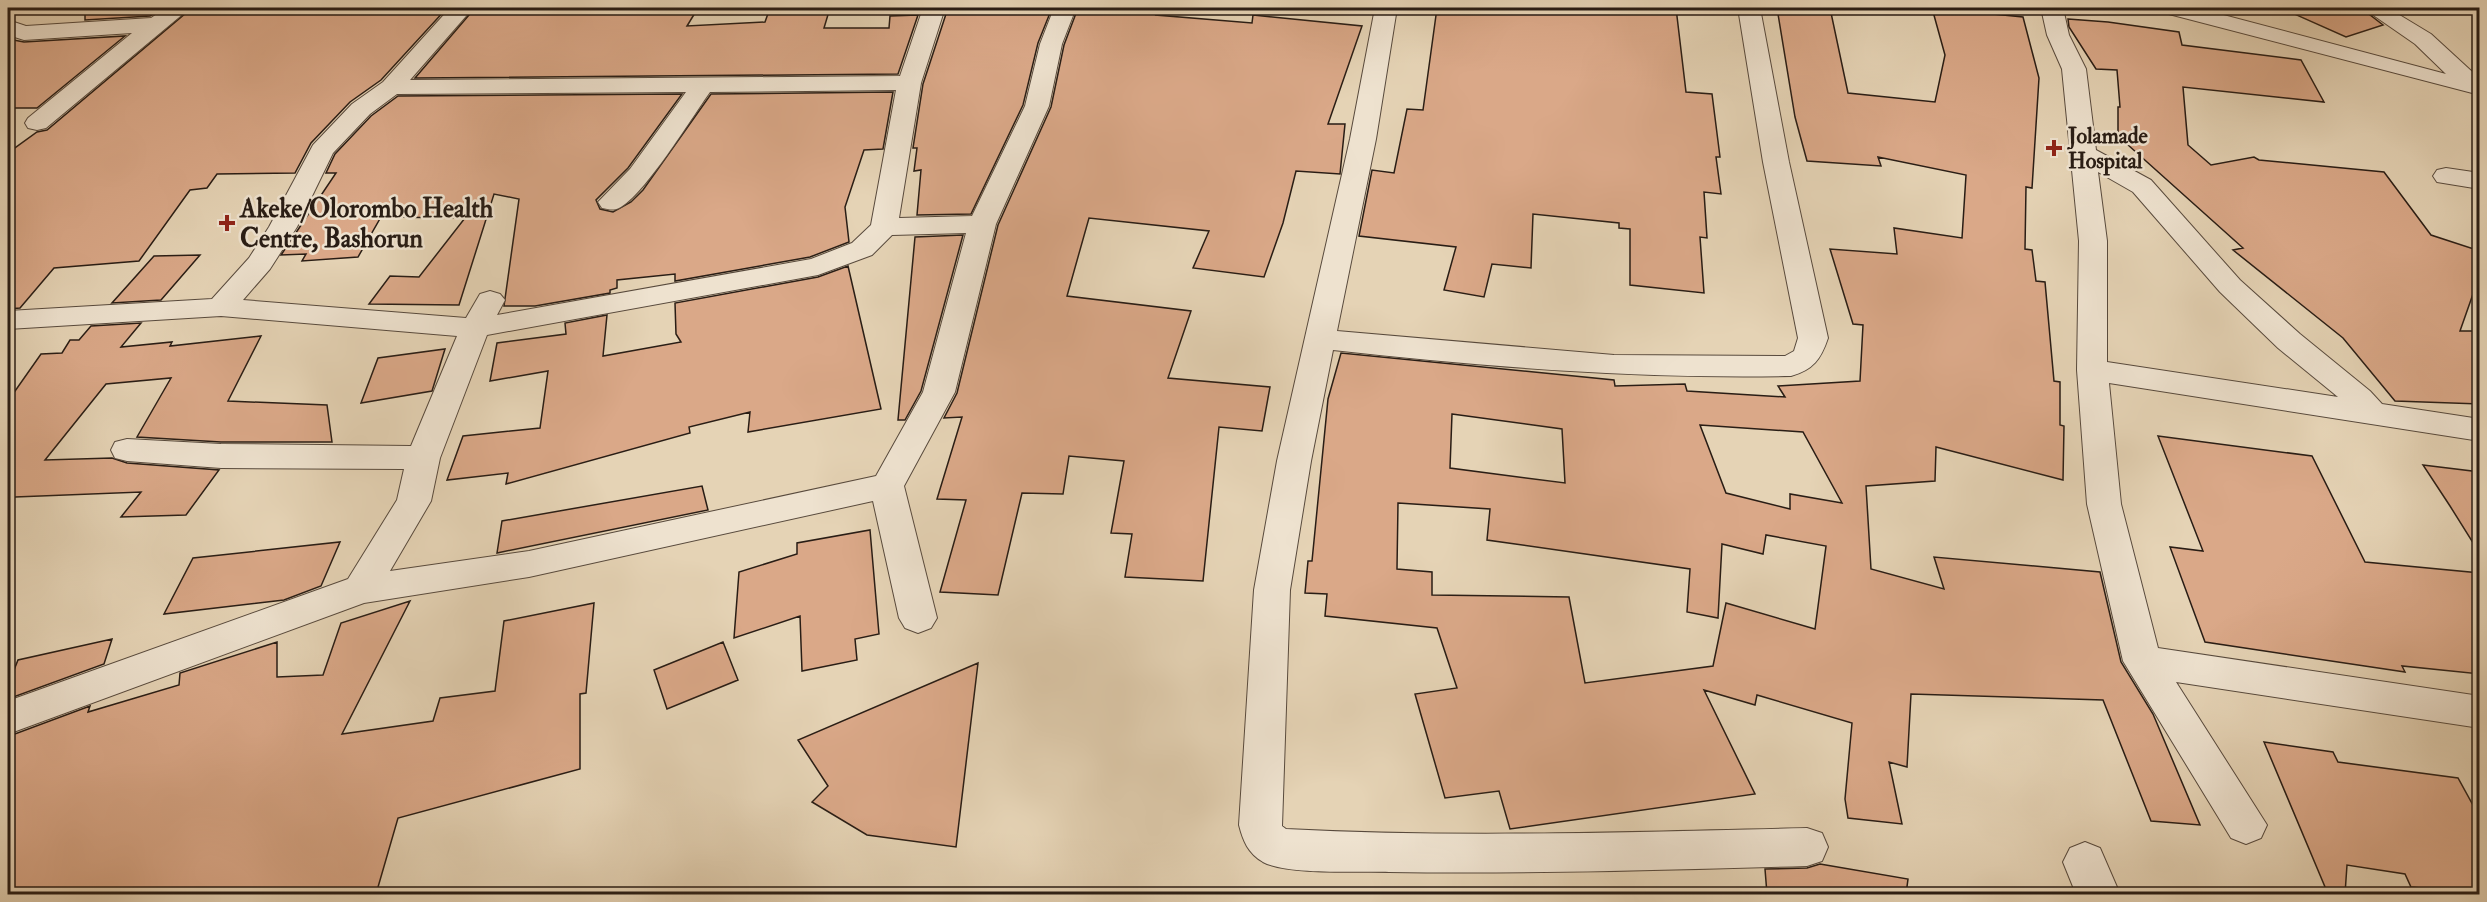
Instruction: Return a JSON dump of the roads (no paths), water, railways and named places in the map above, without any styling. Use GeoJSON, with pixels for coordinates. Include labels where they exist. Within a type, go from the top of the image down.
{"type":"FeatureCollection","features":[{"type":"Feature","properties":{"kind":"street"},"geometry":{"type":"LineString","coordinates":[[8,13],[10,8]]}},
{"type":"Feature","properties":{"kind":"street"},"geometry":{"type":"LineString","coordinates":[[37,123],[155,24],[179,8]]}},
{"type":"Feature","properties":{"kind":"street"},"geometry":{"type":"LineString","coordinates":[[221,307],[260,263],[283,227],[322,150],[361,109],[391,87],[462,8]]}},
{"type":"Feature","properties":{"kind":"street"},"geometry":{"type":"LineString","coordinates":[[8,320],[58,319],[221,307],[483,314],[818,266],[862,249],[884,227],[909,83],[934,8]]}},
{"type":"Feature","properties":{"kind":"street"},"geometry":{"type":"LineString","coordinates":[[918,618],[887,486],[939,392],[982,224],[1038,106],[1051,44],[1065,8]]}},
{"type":"Feature","properties":{"kind":"street"},"geometry":{"type":"LineString","coordinates":[[1386,8],[1363,139],[1294,461],[1272,590],[1260,825],[1264,838],[1278,848],[1519,855],[1807,847]]}},
{"type":"Feature","properties":{"kind":"street"},"geometry":{"type":"LineString","coordinates":[[1321,339],[1497,358],[1614,366],[1791,366],[1808,356],[1813,338],[1776,162],[1749,8]]}},
{"type":"Feature","properties":{"kind":"street"},"geometry":{"type":"LineString","coordinates":[[2052,8],[2058,35],[2074,69],[2093,241],[2092,369],[2104,504],[2142,662],[2246,825]]}},
{"type":"Feature","properties":{"kind":"street"},"geometry":{"type":"LineString","coordinates":[[2173,8],[2478,90]]}},
{"type":"Feature","properties":{"kind":"street"},"geometry":{"type":"LineString","coordinates":[[2374,8],[2423,39],[2478,90]]}},
{"type":"Feature","properties":{"kind":"street"},"geometry":{"type":"LineString","coordinates":[[8,27],[24,33],[155,24]]}},
{"type":"Feature","properties":{"kind":"street"},"geometry":{"type":"LineString","coordinates":[[391,87],[909,83]]}},
{"type":"Feature","properties":{"kind":"street"},"geometry":{"type":"LineString","coordinates":[[612,202],[639,175],[703,85]]}},
{"type":"Feature","properties":{"kind":"street"},"geometry":{"type":"LineString","coordinates":[[2083,153],[2142,186],[2230,286],[2289,341],[2359,398],[2374,415]]}},
{"type":"Feature","properties":{"kind":"street"},"geometry":{"type":"LineString","coordinates":[[2446,176],[2480,181]]}},
{"type":"Feature","properties":{"kind":"street"},"geometry":{"type":"LineString","coordinates":[[884,227],[982,224]]}},
{"type":"Feature","properties":{"kind":"street"},"geometry":{"type":"LineString","coordinates":[[361,589],[414,501],[423,458],[483,314]]}},
{"type":"Feature","properties":{"kind":"street"},"geometry":{"type":"LineString","coordinates":[[2092,369],[2480,430]]}},
{"type":"Feature","properties":{"kind":"street"},"geometry":{"type":"LineString","coordinates":[[127,450],[221,456],[423,458]]}},
{"type":"Feature","properties":{"kind":"street"},"geometry":{"type":"LineString","coordinates":[[8,718],[185,651],[361,589],[529,564],[887,486]]}},
{"type":"Feature","properties":{"kind":"street"},"geometry":{"type":"LineString","coordinates":[[2142,662],[2480,712]]}},
{"type":"Feature","properties":{"kind":"place","name":"Jolamade Hospital"},"geometry":{"type":"Point","coordinates":[2054,148]}},
{"type":"Feature","properties":{"kind":"place","name":"Akeke/Olorombo Health Centre, Bashorun"},"geometry":{"type":"Point","coordinates":[227,223]}}]}
